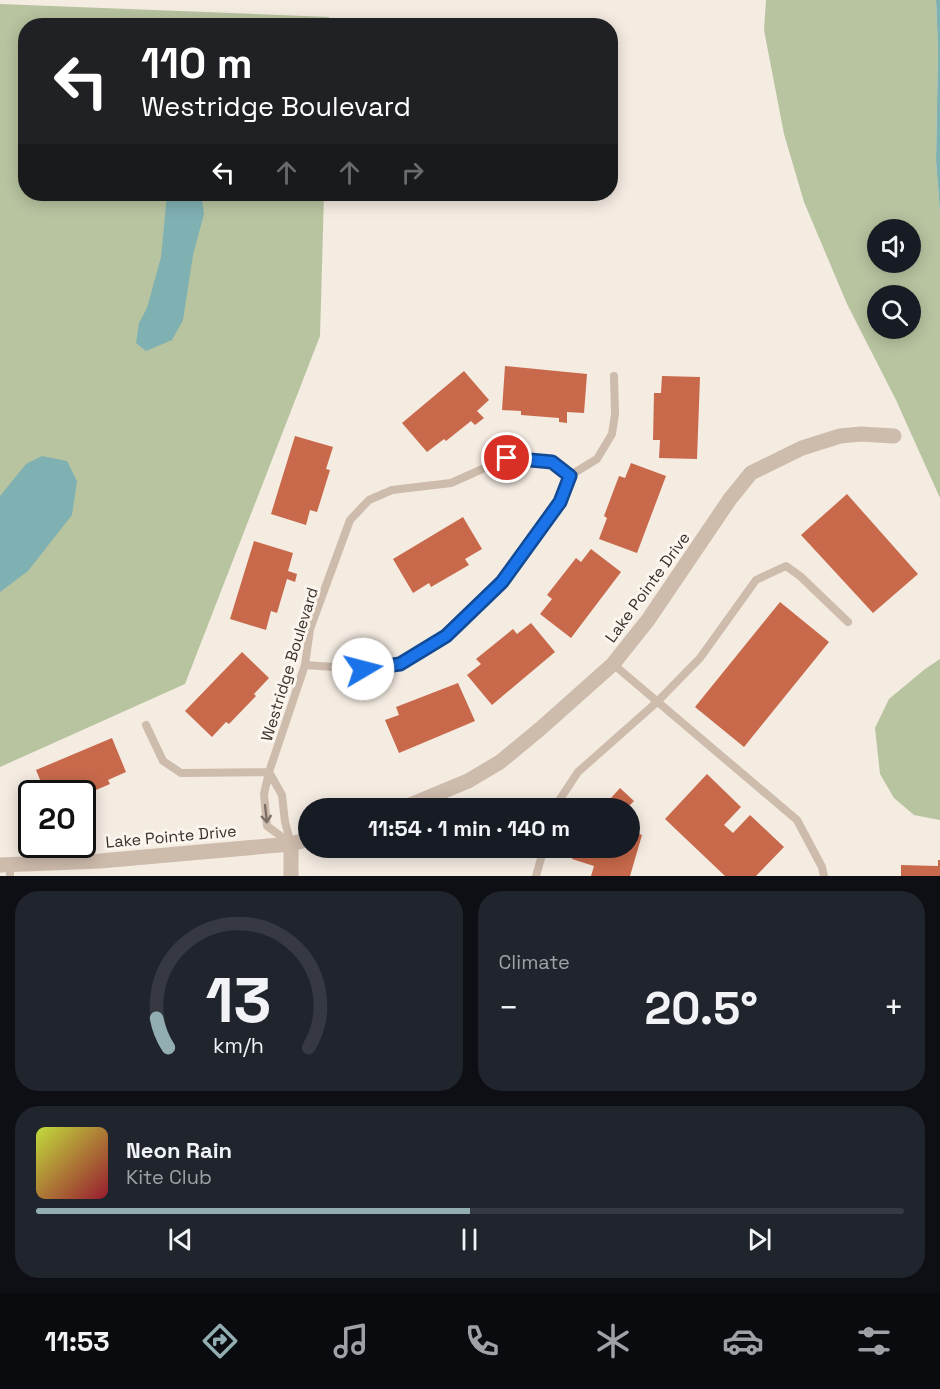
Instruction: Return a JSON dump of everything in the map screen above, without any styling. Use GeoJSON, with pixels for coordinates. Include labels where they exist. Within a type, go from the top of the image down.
{"type":"FeatureCollection","features":[{"type":"Feature","properties":{"kind":"street","name":"Lake Pointe Drive"},"geometry":{"type":"LineString","coordinates":[[427,798],[468,781],[500,762],[613,664],[648,620],[730,499],[751,473],[802,448],[840,436],[861,434],[894,436]]}},
{"type":"Feature","properties":{"kind":"street","name":"Lake Pointe Drive"},"geometry":{"type":"LineString","coordinates":[[7,869],[298,842]]}},
{"type":"Feature","properties":{"kind":"street"},"geometry":{"type":"LineString","coordinates":[[291,844],[291,876]]}},
{"type":"Feature","properties":{"kind":"lane"},"geometry":{"type":"LineString","coordinates":[[304,665],[363,669],[400,664],[446,636],[502,582],[560,502],[570,476],[597,459],[612,434],[615,414],[614,376]]}},
{"type":"Feature","properties":{"kind":"lane","name":"Westridge Boulevard"},"geometry":{"type":"LineString","coordinates":[[291,844],[267,826],[264,794],[304,665],[310,629],[350,520],[369,500],[392,490],[452,483],[507,458],[552,462],[570,476]]}},
{"type":"Feature","properties":{"kind":"lane"},"geometry":{"type":"LineString","coordinates":[[560,798],[578,772],[657,702],[700,658],[756,580],[786,566],[800,576],[848,622]]}},
{"type":"Feature","properties":{"kind":"lane"},"geometry":{"type":"LineString","coordinates":[[613,664],[797,820],[822,867],[824,876]]}},
{"type":"Feature","properties":{"kind":"lane"},"geometry":{"type":"LineString","coordinates":[[146,725],[163,761],[181,773],[269,772],[282,795],[285,822],[291,844]]}},
{"type":"Feature","properties":{"kind":"lane"},"geometry":{"type":"LineString","coordinates":[[536,876],[541,858]]}},
{"type":"Feature","properties":{"kind":"green space"},"geometry":{"type":"Polygon","coordinates":[[[766,0],[936,0],[938,49],[936,161],[940,212],[940,498],[896,400],[847,304],[804,202],[784,134],[764,30],[766,0]]]}},
{"type":"Feature","properties":{"kind":"green space"},"geometry":{"type":"Polygon","coordinates":[[[0,4],[329,17],[18,18],[18,201],[324,201],[320,336],[185,684],[0,767],[0,4]]]}},
{"type":"Feature","properties":{"kind":"green space"},"geometry":{"type":"Polygon","coordinates":[[[940,659],[940,820],[914,815],[894,798],[880,774],[875,728],[889,699],[940,659]]]}},
{"type":"Feature","properties":{"kind":"water"},"geometry":{"type":"Polygon","coordinates":[[[936,0],[940,0],[940,212],[936,161],[938,49],[936,0]]]}},
{"type":"Feature","properties":{"kind":"water"},"geometry":{"type":"Polygon","coordinates":[[[166,201],[202,201],[204,214],[193,255],[183,320],[172,340],[146,351],[136,343],[139,323],[147,308],[161,257],[166,201]]]}},
{"type":"Feature","properties":{"kind":"water"},"geometry":{"type":"Polygon","coordinates":[[[42,456],[67,461],[77,481],[72,515],[28,571],[0,592],[0,496],[26,464],[42,456]]]}},
{"type":"Feature","properties":{"kind":"building"},"geometry":{"type":"Polygon","coordinates":[[[505,366],[587,374],[584,413],[567,412],[567,423],[559,422],[559,418],[521,415],[521,411],[502,410],[505,366]]]}},
{"type":"Feature","properties":{"kind":"building"},"geometry":{"type":"Polygon","coordinates":[[[464,371],[489,400],[477,411],[484,418],[475,425],[471,421],[446,441],[444,439],[427,452],[402,423],[464,371]]]}},
{"type":"Feature","properties":{"kind":"building"},"geometry":{"type":"Polygon","coordinates":[[[662,376],[700,377],[697,459],[659,458],[660,440],[653,440],[654,393],[661,393],[662,376]]]}},
{"type":"Feature","properties":{"kind":"building"},"geometry":{"type":"Polygon","coordinates":[[[295,436],[333,447],[326,469],[330,470],[317,512],[310,510],[306,525],[271,514],[295,436]]]}},
{"type":"Feature","properties":{"kind":"building"},"geometry":{"type":"Polygon","coordinates":[[[631,463],[666,476],[637,553],[599,539],[607,518],[604,516],[619,476],[625,478],[631,463]]]}},
{"type":"Feature","properties":{"kind":"building"},"geometry":{"type":"Polygon","coordinates":[[[847,494],[918,574],[873,613],[801,535],[847,494]]]}},
{"type":"Feature","properties":{"kind":"building"},"geometry":{"type":"Polygon","coordinates":[[[463,517],[482,549],[465,559],[469,565],[431,587],[429,583],[413,593],[393,559],[463,517]]]}},
{"type":"Feature","properties":{"kind":"building"},"geometry":{"type":"Polygon","coordinates":[[[254,541],[293,553],[288,571],[297,574],[295,582],[287,579],[277,613],[271,611],[266,630],[230,619],[254,541]]]}},
{"type":"Feature","properties":{"kind":"building"},"geometry":{"type":"Polygon","coordinates":[[[591,549],[621,572],[571,638],[540,614],[552,599],[547,595],[576,558],[581,562],[591,549]]]}},
{"type":"Feature","properties":{"kind":"building"},"geometry":{"type":"Polygon","coordinates":[[[780,602],[829,642],[744,747],[695,707],[780,602]]]}},
{"type":"Feature","properties":{"kind":"building"},"geometry":{"type":"Polygon","coordinates":[[[531,623],[555,652],[492,705],[467,675],[481,664],[476,659],[513,629],[517,634],[531,623]]]}},
{"type":"Feature","properties":{"kind":"building"},"geometry":{"type":"Polygon","coordinates":[[[242,652],[269,678],[254,694],[256,696],[229,724],[226,722],[212,737],[185,711],[242,652]]]}},
{"type":"Feature","properties":{"kind":"building"},"geometry":{"type":"Polygon","coordinates":[[[458,683],[475,721],[399,753],[385,720],[399,715],[396,707],[458,683]]]}},
{"type":"Feature","properties":{"kind":"building"},"geometry":{"type":"Polygon","coordinates":[[[112,738],[126,772],[108,780],[110,784],[96,790],[96,780],[40,780],[36,770],[112,738]]]}},
{"type":"Feature","properties":{"kind":"building"},"geometry":{"type":"Polygon","coordinates":[[[707,774],[741,807],[724,825],[733,833],[750,815],[784,847],[756,876],[725,876],[665,819],[707,774]]]}},
{"type":"Feature","properties":{"kind":"building"},"geometry":{"type":"Polygon","coordinates":[[[620,788],[631,798],[611,798],[620,788]]]}},
{"type":"Feature","properties":{"kind":"building"},"geometry":{"type":"Polygon","coordinates":[[[635,858],[630,876],[591,876],[594,866],[572,859],[635,858]]]}},
{"type":"Feature","properties":{"kind":"building"},"geometry":{"type":"Polygon","coordinates":[[[938,860],[940,860],[940,876],[901,876],[901,865],[938,866],[938,860]]]}},
{"type":"Feature","properties":{"kind":"route"},"geometry":{"type":"LineString","coordinates":[[363,669],[400,664],[446,636],[502,582],[545,524],[560,502],[570,476],[552,462],[529,458],[507,458]]}}]}
